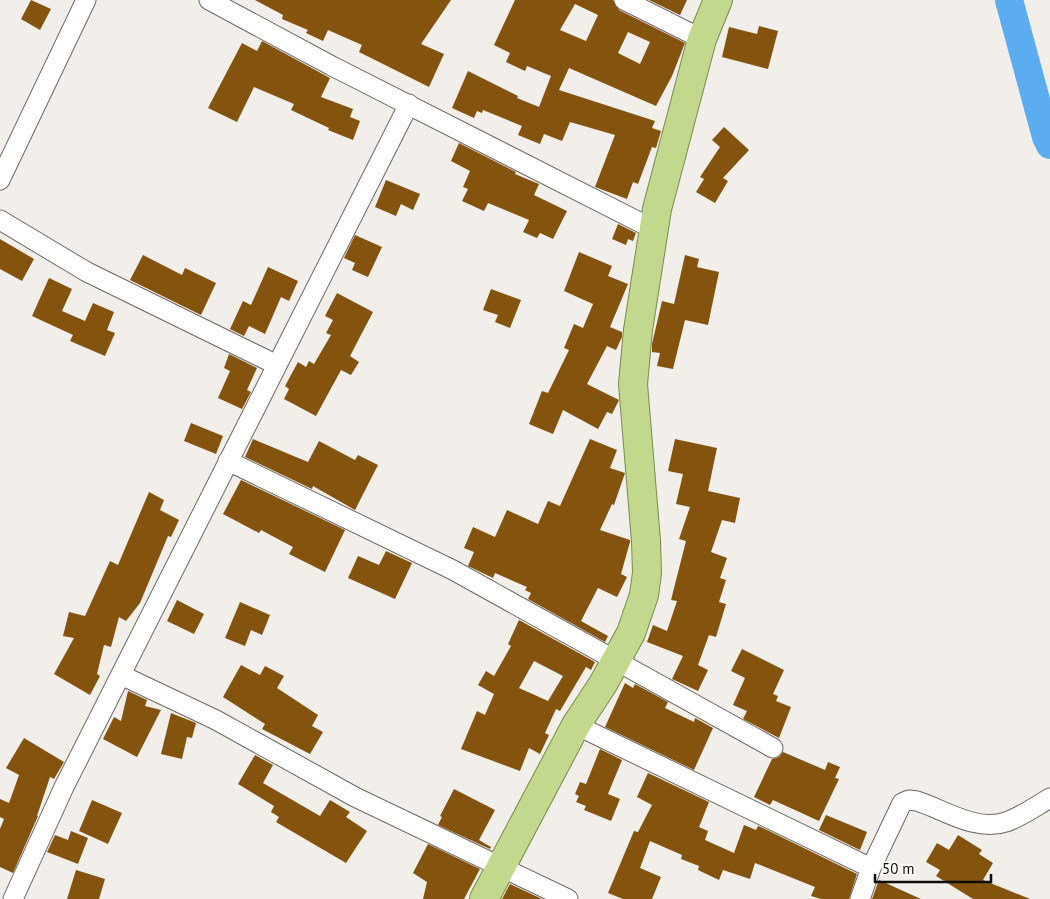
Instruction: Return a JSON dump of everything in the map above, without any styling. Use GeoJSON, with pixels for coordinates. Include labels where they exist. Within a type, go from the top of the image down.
{"type":"FeatureCollection","features":[{"type":"Feature","properties":{"kind":"highway"},"geometry":{"type":"LineString","coordinates":[[484,899],[576,725],[631,633],[644,595],[647,573],[633,384],[638,330],[653,229],[702,39],[718,0]]}},
{"type":"Feature","properties":{"kind":"street"},"geometry":{"type":"LineString","coordinates":[[0,180],[86,0]]}},
{"type":"Feature","properties":{"kind":"street"},"geometry":{"type":"LineString","coordinates":[[209,0],[653,229]]}},
{"type":"Feature","properties":{"kind":"street"},"geometry":{"type":"LineString","coordinates":[[624,0],[702,39]]}},
{"type":"Feature","properties":{"kind":"street"},"geometry":{"type":"LineString","coordinates":[[13,899],[64,787],[409,104]]}},
{"type":"Feature","properties":{"kind":"street"},"geometry":{"type":"LineString","coordinates":[[0,220],[87,272],[277,365]]}},
{"type":"Feature","properties":{"kind":"street"},"geometry":{"type":"LineString","coordinates":[[228,461],[444,566],[773,748]]}},
{"type":"Feature","properties":{"kind":"street"},"geometry":{"type":"LineString","coordinates":[[121,675],[216,720],[355,797],[568,899]]}},
{"type":"Feature","properties":{"kind":"street"},"geometry":{"type":"LineString","coordinates":[[576,725],[872,868]]}},
{"type":"Feature","properties":{"kind":"street"},"geometry":{"type":"LineString","coordinates":[[860,899],[902,803],[909,800],[917,801],[972,822],[988,825],[1006,822],[1050,798]]}},
{"type":"Feature","properties":{"kind":"building"},"geometry":{"type":"Polygon","coordinates":[[[31,0],[51,9],[40,30],[21,19],[31,0]]]}},
{"type":"Feature","properties":{"kind":"building"},"geometry":{"type":"Polygon","coordinates":[[[255,0],[451,0],[421,44],[444,54],[429,87],[359,52],[362,45],[328,30],[323,41],[306,33],[308,30],[282,19],[283,15],[255,0]]]}},
{"type":"Feature","properties":{"kind":"building"},"geometry":{"type":"Polygon","coordinates":[[[515,0],[613,0],[619,10],[685,43],[672,76],[656,106],[569,68],[559,90],[655,121],[652,128],[661,131],[656,148],[652,147],[638,184],[633,182],[627,199],[595,187],[615,135],[570,122],[562,141],[544,134],[540,144],[518,135],[522,126],[483,110],[482,113],[477,111],[474,118],[452,108],[468,71],[518,96],[517,98],[539,107],[551,76],[527,66],[525,71],[506,62],[510,53],[494,45],[515,0]],[[575,4],[560,30],[586,41],[598,15],[575,4]],[[628,32],[618,53],[640,64],[650,42],[628,32]]]}},
{"type":"Feature","properties":{"kind":"building"},"geometry":{"type":"Polygon","coordinates":[[[649,0],[687,0],[680,15],[649,0]]]}},
{"type":"Feature","properties":{"kind":"building"},"geometry":{"type":"Polygon","coordinates":[[[759,26],[778,31],[768,69],[722,57],[729,27],[757,34],[759,26]]]}},
{"type":"Feature","properties":{"kind":"building"},"geometry":{"type":"Polygon","coordinates":[[[262,41],[330,78],[321,97],[353,109],[350,117],[360,121],[353,140],[328,130],[329,128],[291,110],[294,104],[254,87],[237,122],[208,108],[242,43],[257,51],[262,41]]]}},
{"type":"Feature","properties":{"kind":"building"},"geometry":{"type":"Polygon","coordinates":[[[724,127],[749,150],[723,178],[728,181],[715,203],[696,192],[704,179],[700,177],[720,147],[712,140],[724,127]]]}},
{"type":"Feature","properties":{"kind":"building"},"geometry":{"type":"Polygon","coordinates":[[[459,143],[516,172],[515,174],[539,184],[534,195],[567,211],[553,239],[540,233],[537,238],[523,232],[529,220],[488,203],[484,211],[462,201],[468,189],[463,187],[470,171],[451,161],[459,143]]]}},
{"type":"Feature","properties":{"kind":"building"},"geometry":{"type":"Polygon","coordinates":[[[386,180],[420,194],[413,210],[401,204],[396,216],[375,207],[386,180]]]}},
{"type":"Feature","properties":{"kind":"building"},"geometry":{"type":"Polygon","coordinates":[[[618,224],[636,233],[633,241],[628,239],[626,245],[612,239],[618,224]]]}},
{"type":"Feature","properties":{"kind":"building"},"geometry":{"type":"Polygon","coordinates":[[[355,235],[382,247],[368,277],[352,270],[355,263],[344,258],[355,235]]]}},
{"type":"Feature","properties":{"kind":"building"},"geometry":{"type":"Polygon","coordinates":[[[0,239],[34,259],[22,281],[0,269],[0,239]]]}},
{"type":"Feature","properties":{"kind":"building"},"geometry":{"type":"Polygon","coordinates":[[[579,252],[612,266],[608,276],[628,284],[610,327],[622,332],[622,337],[616,350],[607,346],[587,384],[619,400],[612,414],[607,412],[598,429],[563,410],[553,434],[529,424],[542,391],[548,393],[569,350],[564,348],[574,324],[583,328],[593,304],[564,291],[579,252]]]}},
{"type":"Feature","properties":{"kind":"building"},"geometry":{"type":"Polygon","coordinates":[[[143,255],[182,275],[185,268],[216,283],[201,315],[130,280],[143,255]]]}},
{"type":"Feature","properties":{"kind":"building"},"geometry":{"type":"Polygon","coordinates":[[[685,255],[699,259],[697,267],[719,272],[708,325],[685,320],[673,369],[657,366],[660,353],[652,352],[652,344],[662,301],[674,304],[685,255]]]}},
{"type":"Feature","properties":{"kind":"building"},"geometry":{"type":"Polygon","coordinates":[[[268,267],[298,281],[289,301],[281,297],[265,334],[249,326],[244,336],[230,329],[243,301],[251,305],[268,267]]]}},
{"type":"Feature","properties":{"kind":"building"},"geometry":{"type":"Polygon","coordinates":[[[49,278],[72,289],[62,311],[85,321],[93,303],[114,312],[107,330],[115,333],[105,356],[70,341],[73,335],[32,316],[49,278]]]}},
{"type":"Feature","properties":{"kind":"building"},"geometry":{"type":"Polygon","coordinates":[[[491,289],[521,300],[510,328],[495,322],[498,315],[483,310],[491,289]]]}},
{"type":"Feature","properties":{"kind":"building"},"geometry":{"type":"Polygon","coordinates":[[[337,293],[373,312],[350,356],[359,362],[351,375],[341,370],[316,416],[284,399],[289,389],[285,386],[298,362],[306,367],[309,361],[314,364],[331,335],[326,333],[333,320],[325,316],[337,293]]]}},
{"type":"Feature","properties":{"kind":"building"},"geometry":{"type":"Polygon","coordinates":[[[229,354],[257,368],[247,390],[251,392],[242,409],[218,398],[230,371],[224,368],[229,354]]]}},
{"type":"Feature","properties":{"kind":"building"},"geometry":{"type":"Polygon","coordinates":[[[191,423],[223,436],[216,454],[184,441],[191,423]]]}},
{"type":"Feature","properties":{"kind":"building"},"geometry":{"type":"Polygon","coordinates":[[[253,439],[308,462],[319,441],[355,460],[358,455],[378,465],[355,510],[313,486],[312,489],[245,457],[253,439]]]}},
{"type":"Feature","properties":{"kind":"building"},"geometry":{"type":"Polygon","coordinates":[[[590,439],[617,450],[610,468],[625,473],[614,505],[612,504],[600,530],[630,540],[621,574],[627,577],[617,597],[598,588],[581,621],[608,636],[605,642],[528,599],[531,593],[525,590],[527,587],[495,573],[493,578],[468,566],[474,552],[464,548],[473,527],[495,537],[507,510],[538,524],[548,501],[560,506],[590,439]]]}},
{"type":"Feature","properties":{"kind":"building"},"geometry":{"type":"Polygon","coordinates":[[[675,439],[717,448],[708,491],[740,498],[735,523],[722,520],[711,552],[727,558],[720,578],[726,580],[719,602],[726,604],[716,637],[709,635],[698,665],[708,670],[698,691],[672,679],[683,656],[647,642],[653,625],[667,631],[677,601],[671,600],[686,541],[679,539],[690,507],[676,504],[683,474],[668,471],[675,439]]]}},
{"type":"Feature","properties":{"kind":"building"},"geometry":{"type":"Polygon","coordinates":[[[241,480],[345,530],[325,572],[289,554],[293,547],[261,530],[259,533],[223,514],[241,480]]]}},
{"type":"Feature","properties":{"kind":"building"},"geometry":{"type":"Polygon","coordinates":[[[149,492],[164,500],[160,510],[179,520],[171,537],[168,536],[140,603],[126,621],[119,617],[111,647],[104,645],[97,674],[100,676],[90,695],[54,674],[74,638],[63,636],[69,612],[85,616],[110,561],[118,565],[149,492]]]}},
{"type":"Feature","properties":{"kind":"building"},"geometry":{"type":"Polygon","coordinates":[[[386,551],[412,563],[395,599],[348,578],[358,556],[379,565],[386,551]]]}},
{"type":"Feature","properties":{"kind":"building"},"geometry":{"type":"Polygon","coordinates":[[[177,600],[204,614],[194,634],[167,621],[177,600]]]}},
{"type":"Feature","properties":{"kind":"building"},"geometry":{"type":"Polygon","coordinates":[[[240,602],[270,615],[262,635],[251,630],[245,646],[225,638],[240,602]]]}},
{"type":"Feature","properties":{"kind":"building"},"geometry":{"type":"Polygon","coordinates":[[[519,620],[595,662],[591,670],[586,667],[560,711],[556,709],[545,733],[549,735],[540,754],[529,748],[520,771],[461,749],[477,711],[485,715],[494,694],[478,685],[486,671],[494,676],[511,646],[508,644],[519,620]],[[534,661],[519,688],[548,701],[563,676],[534,661]]]}},
{"type":"Feature","properties":{"kind":"building"},"geometry":{"type":"Polygon","coordinates":[[[742,649],[784,670],[773,694],[778,696],[776,701],[791,707],[779,738],[743,719],[747,711],[733,705],[745,678],[731,671],[742,649]]]}},
{"type":"Feature","properties":{"kind":"building"},"geometry":{"type":"Polygon","coordinates":[[[241,665],[260,675],[265,666],[284,676],[277,688],[318,715],[312,726],[323,732],[310,754],[262,729],[265,724],[223,697],[241,665]]]}},
{"type":"Feature","properties":{"kind":"building"},"geometry":{"type":"Polygon","coordinates":[[[625,683],[633,688],[635,684],[668,702],[665,708],[694,722],[695,718],[713,728],[694,770],[605,727],[625,683]]]}},
{"type":"Feature","properties":{"kind":"building"},"geometry":{"type":"Polygon","coordinates":[[[128,691],[147,700],[145,706],[161,710],[137,757],[103,739],[114,717],[121,721],[128,691]]]}},
{"type":"Feature","properties":{"kind":"building"},"geometry":{"type":"Polygon","coordinates":[[[171,713],[196,723],[192,738],[187,737],[182,759],[161,754],[171,713]]]}},
{"type":"Feature","properties":{"kind":"building"},"geometry":{"type":"Polygon","coordinates":[[[24,738],[64,762],[54,779],[50,777],[38,816],[13,873],[0,867],[0,829],[4,819],[0,817],[0,799],[9,803],[19,775],[6,768],[24,738]]]}},
{"type":"Feature","properties":{"kind":"building"},"geometry":{"type":"Polygon","coordinates":[[[600,749],[622,760],[608,794],[620,799],[611,821],[584,810],[586,806],[576,802],[579,796],[575,794],[580,782],[586,784],[600,749]]]}},
{"type":"Feature","properties":{"kind":"building"},"geometry":{"type":"Polygon","coordinates":[[[783,752],[825,770],[828,762],[840,767],[835,778],[839,779],[819,821],[773,800],[770,805],[754,797],[772,759],[779,757],[783,752]]]}},
{"type":"Feature","properties":{"kind":"building"},"geometry":{"type":"Polygon","coordinates":[[[255,755],[273,765],[263,783],[320,816],[330,800],[350,812],[346,817],[367,831],[346,863],[276,822],[279,817],[271,812],[274,806],[238,784],[255,755]]]}},
{"type":"Feature","properties":{"kind":"building"},"geometry":{"type":"Polygon","coordinates":[[[648,773],[709,802],[699,827],[708,831],[705,840],[734,853],[744,825],[756,830],[758,826],[763,828],[857,874],[849,899],[821,899],[811,896],[815,887],[755,863],[750,879],[723,870],[719,880],[698,870],[699,866],[681,859],[682,855],[650,841],[640,868],[661,877],[652,899],[623,899],[608,893],[634,831],[638,832],[652,805],[637,797],[648,773]]]}},
{"type":"Feature","properties":{"kind":"building"},"geometry":{"type":"Polygon","coordinates":[[[454,789],[495,810],[479,840],[491,847],[490,849],[438,825],[442,817],[440,816],[454,789]]]}},
{"type":"Feature","properties":{"kind":"building"},"geometry":{"type":"Polygon","coordinates":[[[92,800],[122,813],[108,844],[79,831],[92,800]]]}},
{"type":"Feature","properties":{"kind":"building"},"geometry":{"type":"Polygon","coordinates":[[[826,815],[867,832],[860,850],[819,830],[826,815]]]}},
{"type":"Feature","properties":{"kind":"building"},"geometry":{"type":"Polygon","coordinates":[[[71,831],[88,838],[78,864],[47,852],[55,835],[68,840],[71,831]]]}},
{"type":"Feature","properties":{"kind":"building"},"geometry":{"type":"Polygon","coordinates":[[[958,835],[982,850],[979,854],[993,863],[983,880],[1030,899],[973,899],[936,876],[940,870],[926,862],[937,843],[949,850],[958,835]]]}},
{"type":"Feature","properties":{"kind":"building"},"geometry":{"type":"Polygon","coordinates":[[[428,844],[480,869],[464,899],[423,899],[427,882],[413,873],[428,844]]]}},
{"type":"Feature","properties":{"kind":"building"},"geometry":{"type":"Polygon","coordinates":[[[76,870],[105,879],[99,899],[67,899],[76,870]]]}},
{"type":"Feature","properties":{"kind":"building"},"geometry":{"type":"Polygon","coordinates":[[[879,880],[921,899],[872,899],[879,880]]]}},
{"type":"Feature","properties":{"kind":"building"},"geometry":{"type":"Polygon","coordinates":[[[510,884],[542,899],[502,899],[510,884]]]}},
{"type":"Feature","properties":{"kind":"waterway"},"geometry":{"type":"LineString","coordinates":[[1009,0],[1046,137],[1050,145]]}}]}
